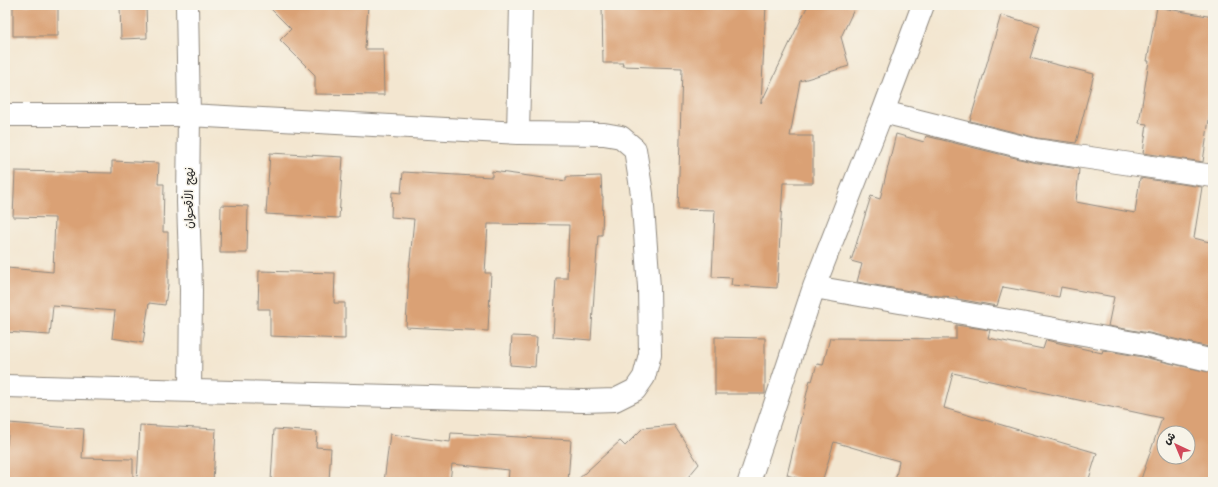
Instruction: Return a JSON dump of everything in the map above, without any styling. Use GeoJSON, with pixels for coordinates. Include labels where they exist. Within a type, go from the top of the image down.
{"type":"FeatureCollection","features":[{"type":"Feature","properties":{"kind":"street","name":"نهج الأقحوان"},"geometry":{"type":"LineString","coordinates":[[187,5],[189,115],[188,202],[191,290],[190,390]]}},
{"type":"Feature","properties":{"kind":"street"},"geometry":{"type":"LineString","coordinates":[[518,133],[521,5]]}},
{"type":"Feature","properties":{"kind":"street"},"geometry":{"type":"LineString","coordinates":[[749,482],[814,287],[883,112],[922,5]]}},
{"type":"Feature","properties":{"kind":"street"},"geometry":{"type":"LineString","coordinates":[[883,112],[1034,150],[1213,176]]}},
{"type":"Feature","properties":{"kind":"street"},"geometry":{"type":"LineString","coordinates":[[5,115],[189,115],[518,133],[604,134],[621,137],[634,148],[642,194],[648,287],[650,354],[644,377],[635,390],[615,400],[583,401],[5,386]]}},
{"type":"Feature","properties":{"kind":"street"},"geometry":{"type":"LineString","coordinates":[[814,287],[1146,345],[1213,361]]}},
{"type":"Feature","properties":{"kind":"building"},"geometry":{"type":"Polygon","coordinates":[[[13,5],[58,5],[58,36],[13,36],[13,5]]]}},
{"type":"Feature","properties":{"kind":"building"},"geometry":{"type":"Polygon","coordinates":[[[120,5],[146,5],[147,38],[121,39],[120,5]]]}},
{"type":"Feature","properties":{"kind":"building"},"geometry":{"type":"Polygon","coordinates":[[[267,5],[368,5],[365,49],[383,49],[384,95],[315,94],[315,75],[280,40],[291,29],[267,5]]]}},
{"type":"Feature","properties":{"kind":"building"},"geometry":{"type":"Polygon","coordinates":[[[602,5],[766,5],[761,103],[808,5],[856,5],[841,37],[849,66],[800,81],[790,136],[813,136],[813,183],[783,183],[777,288],[731,285],[732,278],[712,277],[715,210],[678,209],[682,68],[622,66],[623,63],[603,63],[602,5]]]}},
{"type":"Feature","properties":{"kind":"building"},"geometry":{"type":"Polygon","coordinates":[[[1157,7],[1213,17],[1213,112],[1210,112],[1203,162],[1143,153],[1147,124],[1139,123],[1149,61],[1147,61],[1157,7]]]}},
{"type":"Feature","properties":{"kind":"building"},"geometry":{"type":"Polygon","coordinates":[[[1001,15],[1040,26],[1030,58],[1094,74],[1076,143],[1037,138],[970,121],[1001,15]]]}},
{"type":"Feature","properties":{"kind":"building"},"geometry":{"type":"Polygon","coordinates":[[[896,134],[924,142],[926,136],[1032,162],[1079,169],[1076,202],[1135,213],[1140,178],[1202,187],[1194,238],[1213,243],[1213,348],[1149,333],[1108,326],[1114,297],[1061,287],[1059,297],[1003,287],[997,306],[957,299],[957,297],[939,296],[857,282],[862,264],[851,261],[871,196],[880,199],[896,134]]]}},
{"type":"Feature","properties":{"kind":"building"},"geometry":{"type":"Polygon","coordinates":[[[270,153],[343,157],[339,218],[266,214],[270,153]]]}},
{"type":"Feature","properties":{"kind":"building"},"geometry":{"type":"Polygon","coordinates":[[[112,161],[159,163],[158,184],[164,184],[163,232],[168,232],[168,285],[165,305],[149,303],[143,343],[112,338],[115,311],[53,306],[50,335],[5,332],[5,289],[7,268],[53,272],[55,218],[13,217],[15,171],[112,173],[112,161]]]}},
{"type":"Feature","properties":{"kind":"building"},"geometry":{"type":"Polygon","coordinates":[[[492,171],[566,181],[566,177],[601,176],[603,196],[602,235],[598,235],[591,340],[553,337],[556,278],[567,278],[569,225],[488,224],[485,273],[491,273],[488,331],[406,327],[409,270],[414,219],[391,217],[392,192],[401,193],[403,172],[492,177],[492,171]]]}},
{"type":"Feature","properties":{"kind":"building"},"geometry":{"type":"Polygon","coordinates":[[[221,205],[248,206],[247,253],[220,253],[221,205]]]}},
{"type":"Feature","properties":{"kind":"building"},"geometry":{"type":"Polygon","coordinates":[[[259,271],[335,273],[334,303],[345,303],[345,339],[270,336],[270,309],[258,309],[259,271]]]}},
{"type":"Feature","properties":{"kind":"building"},"geometry":{"type":"Polygon","coordinates":[[[956,325],[990,330],[988,338],[1043,349],[1046,340],[1102,353],[1103,350],[1143,357],[1213,373],[1213,482],[1140,482],[1156,435],[1156,465],[1196,465],[1196,425],[1160,425],[1162,418],[953,373],[944,408],[1097,453],[1088,482],[895,482],[899,461],[834,442],[822,482],[810,482],[787,475],[810,380],[812,381],[817,364],[823,365],[830,338],[956,339],[956,325]]]}},
{"type":"Feature","properties":{"kind":"building"},"geometry":{"type":"Polygon","coordinates":[[[512,336],[537,337],[535,367],[510,365],[512,336]]]}},
{"type":"Feature","properties":{"kind":"building"},"geometry":{"type":"Polygon","coordinates":[[[715,337],[765,338],[765,394],[715,394],[715,337]]]}},
{"type":"Feature","properties":{"kind":"building"},"geometry":{"type":"Polygon","coordinates":[[[9,423],[84,429],[82,458],[133,459],[133,482],[5,482],[5,445],[7,445],[9,423]]]}},
{"type":"Feature","properties":{"kind":"building"},"geometry":{"type":"Polygon","coordinates":[[[140,425],[216,429],[213,482],[137,482],[140,425]]]}},
{"type":"Feature","properties":{"kind":"building"},"geometry":{"type":"Polygon","coordinates":[[[674,425],[699,464],[684,482],[575,482],[620,441],[625,446],[643,428],[674,425]]]}},
{"type":"Feature","properties":{"kind":"building"},"geometry":{"type":"Polygon","coordinates":[[[274,429],[317,432],[316,447],[331,448],[329,481],[271,481],[274,429]]]}},
{"type":"Feature","properties":{"kind":"building"},"geometry":{"type":"Polygon","coordinates":[[[451,433],[571,440],[568,482],[508,482],[509,470],[452,464],[450,482],[384,482],[390,434],[450,442],[451,433]]]}}]}
